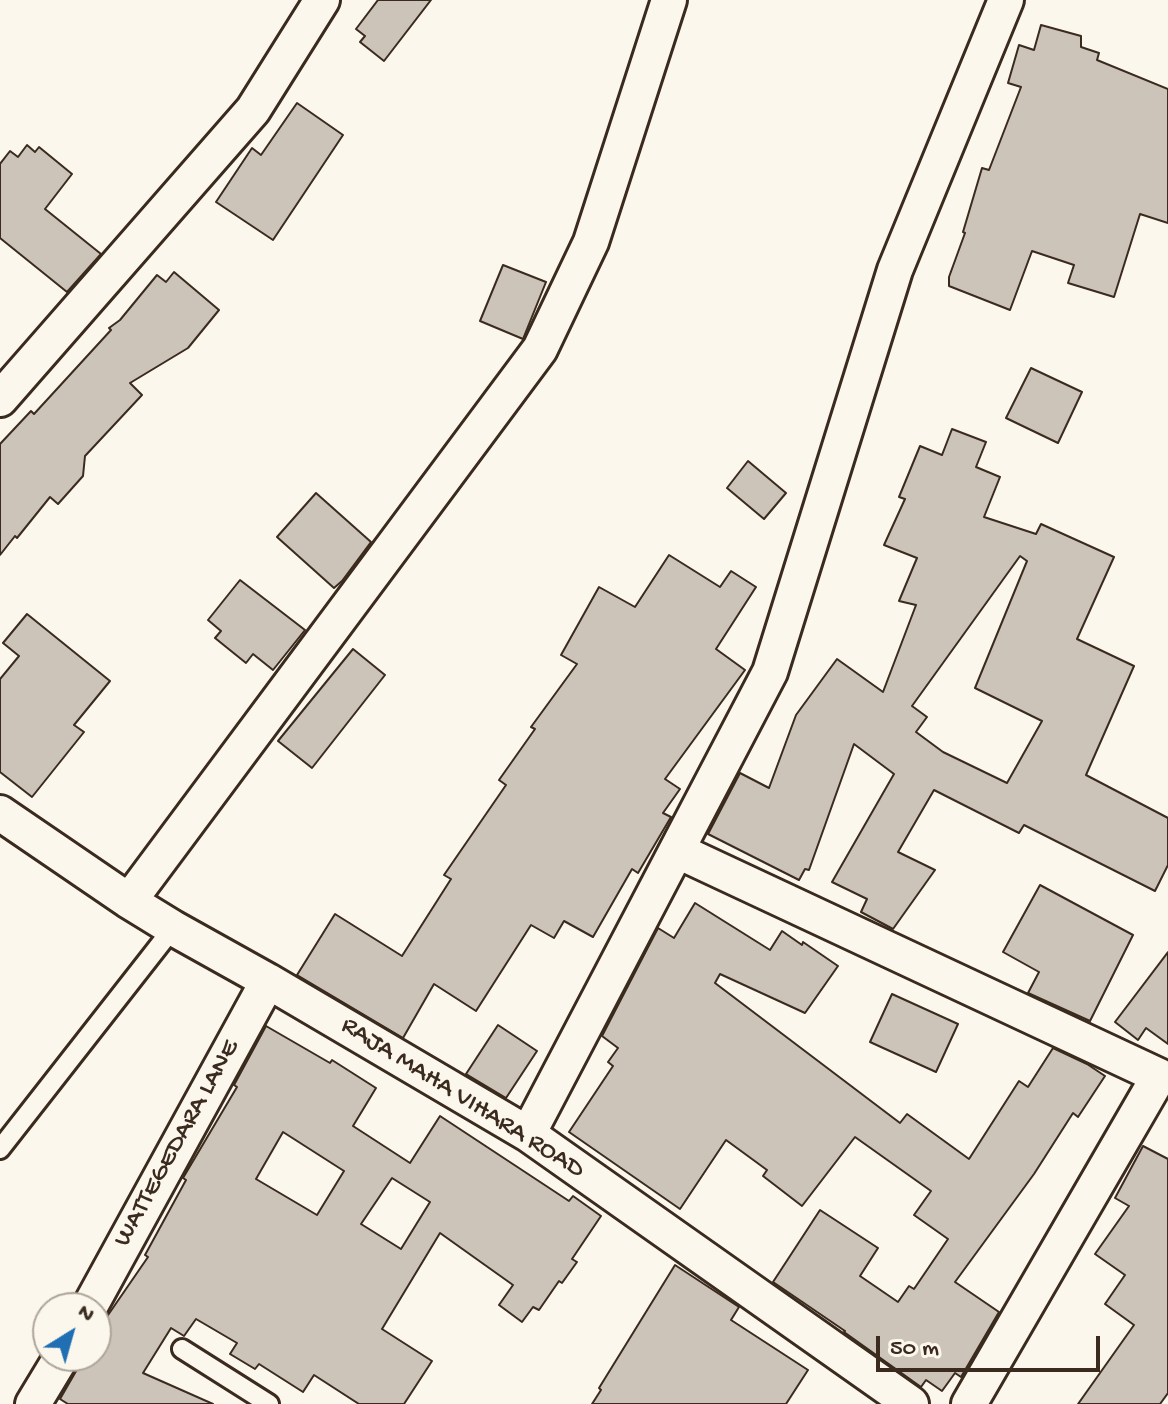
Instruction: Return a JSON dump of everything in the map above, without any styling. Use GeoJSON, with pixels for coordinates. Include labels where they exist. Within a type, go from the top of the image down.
{"type":"FeatureCollection","features":[{"type":"Feature","properties":{"kind":"street"},"geometry":{"type":"LineString","coordinates":[[0,399],[253,110],[322,0]]}},
{"type":"Feature","properties":{"kind":"street"},"geometry":{"type":"LineString","coordinates":[[129,901],[540,349],[591,242],[669,0]]}},
{"type":"Feature","properties":{"kind":"street"},"geometry":{"type":"LineString","coordinates":[[528,1134],[770,672],[895,270],[1006,0]]}},
{"type":"Feature","properties":{"kind":"street","name":"RAJA MAHA VIHARA ROAD"},"geometry":{"type":"LineString","coordinates":[[0,813],[173,928],[528,1134],[911,1404]]}},
{"type":"Feature","properties":{"kind":"street"},"geometry":{"type":"LineString","coordinates":[[678,851],[1159,1076],[969,1404]]}},
{"type":"Feature","properties":{"kind":"street","name":"WATTEGEDARA LANE"},"geometry":{"type":"LineString","coordinates":[[98,1292],[268,981]]}},
{"type":"Feature","properties":{"kind":"street"},"geometry":{"type":"LineString","coordinates":[[33,1404],[52,1372]]}},
{"type":"Feature","properties":{"kind":"lane"},"geometry":{"type":"LineString","coordinates":[[0,1149],[173,928]]}},
{"type":"Feature","properties":{"kind":"lane"},"geometry":{"type":"LineString","coordinates":[[182,1349],[269,1404]]}},
{"type":"Feature","properties":{"kind":"building"},"geometry":{"type":"Polygon","coordinates":[[[378,0],[431,0],[384,61],[360,42],[365,36],[356,29],[378,0]]]}},
{"type":"Feature","properties":{"kind":"building"},"geometry":{"type":"Polygon","coordinates":[[[1041,25],[1081,36],[1081,47],[1099,53],[1097,60],[1168,89],[1168,223],[1140,214],[1114,297],[1068,283],[1074,265],[1032,251],[1010,310],[949,286],[949,277],[965,233],[982,168],[989,170],[1021,87],[1008,83],[1019,45],[1034,50],[1041,25]]]}},
{"type":"Feature","properties":{"kind":"building"},"geometry":{"type":"Polygon","coordinates":[[[297,103],[343,135],[273,240],[216,202],[252,148],[261,155],[297,103]]]}},
{"type":"Feature","properties":{"kind":"building"},"geometry":{"type":"Polygon","coordinates":[[[27,145],[35,152],[39,147],[72,174],[45,209],[101,254],[67,292],[0,238],[0,164],[10,151],[18,157],[27,145]]]}},
{"type":"Feature","properties":{"kind":"building"},"geometry":{"type":"Polygon","coordinates":[[[503,265],[546,282],[523,339],[480,321],[503,265]]]}},
{"type":"Feature","properties":{"kind":"building"},"geometry":{"type":"Polygon","coordinates":[[[174,272],[219,310],[188,348],[130,383],[142,395],[85,456],[83,476],[58,504],[50,497],[0,555],[0,444],[31,411],[34,414],[157,275],[166,282],[174,272]]]}},
{"type":"Feature","properties":{"kind":"building"},"geometry":{"type":"Polygon","coordinates":[[[1031,368],[1082,392],[1058,443],[1006,418],[1031,368]]]}},
{"type":"Feature","properties":{"kind":"building"},"geometry":{"type":"Polygon","coordinates":[[[952,429],[986,442],[976,467],[1000,477],[984,517],[1036,534],[1041,524],[1114,557],[1077,639],[1134,666],[1086,775],[1168,818],[1168,865],[1155,891],[1024,825],[1019,833],[934,790],[898,852],[935,870],[893,929],[861,912],[867,899],[832,882],[894,774],[854,744],[809,870],[805,869],[799,880],[708,834],[740,773],[769,788],[796,715],[837,659],[883,692],[916,605],[899,601],[917,558],[884,545],[905,499],[899,497],[920,446],[942,455],[952,429]],[[1020,556],[912,706],[927,717],[916,732],[943,752],[1007,783],[1042,721],[975,688],[1027,561],[1020,556]]]}},
{"type":"Feature","properties":{"kind":"building"},"geometry":{"type":"Polygon","coordinates":[[[748,461],[786,493],[764,519],[727,488],[748,461]]]}},
{"type":"Feature","properties":{"kind":"building"},"geometry":{"type":"Polygon","coordinates":[[[316,493],[371,542],[334,588],[277,537],[316,493]]]}},
{"type":"Feature","properties":{"kind":"building"},"geometry":{"type":"Polygon","coordinates":[[[669,555],[720,587],[731,571],[756,587],[716,649],[745,670],[665,779],[680,789],[663,813],[671,817],[638,873],[632,869],[593,937],[564,921],[554,938],[531,925],[476,1011],[434,984],[403,1038],[297,975],[335,914],[402,956],[451,879],[444,875],[506,785],[499,780],[535,729],[531,727],[577,664],[561,655],[599,587],[635,607],[669,555]]]}},
{"type":"Feature","properties":{"kind":"building"},"geometry":{"type":"Polygon","coordinates":[[[240,580],[305,630],[273,670],[253,654],[246,663],[215,638],[221,631],[208,620],[240,580]]]}},
{"type":"Feature","properties":{"kind":"building"},"geometry":{"type":"Polygon","coordinates":[[[27,614],[110,681],[74,725],[84,732],[32,797],[0,772],[0,679],[19,656],[3,643],[27,614]]]}},
{"type":"Feature","properties":{"kind":"building"},"geometry":{"type":"Polygon","coordinates":[[[353,649],[385,675],[312,768],[278,741],[353,649]]]}},
{"type":"Feature","properties":{"kind":"building"},"geometry":{"type":"Polygon","coordinates":[[[1040,885],[1133,935],[1090,1021],[1028,993],[1039,972],[1003,952],[1040,885]]]}},
{"type":"Feature","properties":{"kind":"building"},"geometry":{"type":"Polygon","coordinates":[[[695,903],[770,950],[782,931],[838,966],[805,1013],[720,974],[715,983],[900,1123],[907,1114],[969,1159],[1019,1081],[1028,1087],[1053,1048],[1105,1076],[1078,1117],[1073,1113],[1034,1174],[955,1282],[999,1312],[961,1377],[955,1373],[942,1391],[926,1380],[921,1387],[773,1282],[820,1210],[878,1248],[860,1276],[898,1302],[909,1286],[914,1289],[948,1239],[914,1215],[931,1191],[855,1137],[802,1206],[763,1176],[767,1170],[726,1140],[680,1209],[569,1132],[613,1066],[608,1062],[618,1048],[602,1036],[658,928],[674,938],[695,903]]]}},
{"type":"Feature","properties":{"kind":"building"},"geometry":{"type":"Polygon","coordinates":[[[1168,952],[1168,1044],[1146,1028],[1138,1040],[1115,1022],[1168,952]]]}},
{"type":"Feature","properties":{"kind":"building"},"geometry":{"type":"Polygon","coordinates":[[[892,994],[958,1024],[936,1072],[870,1042],[892,994]]]}},
{"type":"Feature","properties":{"kind":"building"},"geometry":{"type":"Polygon","coordinates":[[[498,1025],[537,1051],[506,1098],[466,1074],[498,1025]]]}},
{"type":"Feature","properties":{"kind":"building"},"geometry":{"type":"Polygon","coordinates":[[[266,1026],[330,1063],[332,1060],[376,1088],[353,1126],[410,1163],[440,1116],[569,1201],[573,1196],[601,1216],[572,1259],[577,1262],[562,1283],[559,1281],[539,1310],[533,1307],[522,1322],[499,1305],[513,1285],[440,1233],[382,1329],[432,1361],[404,1404],[359,1404],[314,1375],[303,1392],[259,1364],[255,1369],[230,1354],[237,1343],[196,1319],[184,1336],[171,1328],[143,1373],[213,1404],[68,1404],[60,1399],[76,1372],[112,1372],[112,1309],[148,1257],[145,1255],[186,1180],[183,1178],[237,1087],[234,1085],[266,1026]],[[283,1132],[256,1179],[317,1215],[344,1171],[283,1132]],[[392,1178],[361,1224],[401,1249],[430,1202],[392,1178]]]}},
{"type":"Feature","properties":{"kind":"building"},"geometry":{"type":"Polygon","coordinates":[[[1143,1146],[1168,1159],[1168,1393],[1160,1404],[1078,1404],[1134,1325],[1105,1304],[1125,1275],[1095,1254],[1129,1206],[1115,1198],[1143,1146]]]}},
{"type":"Feature","properties":{"kind":"building"},"geometry":{"type":"Polygon","coordinates":[[[675,1265],[739,1307],[731,1320],[808,1370],[786,1404],[592,1404],[675,1265]]]}}]}
